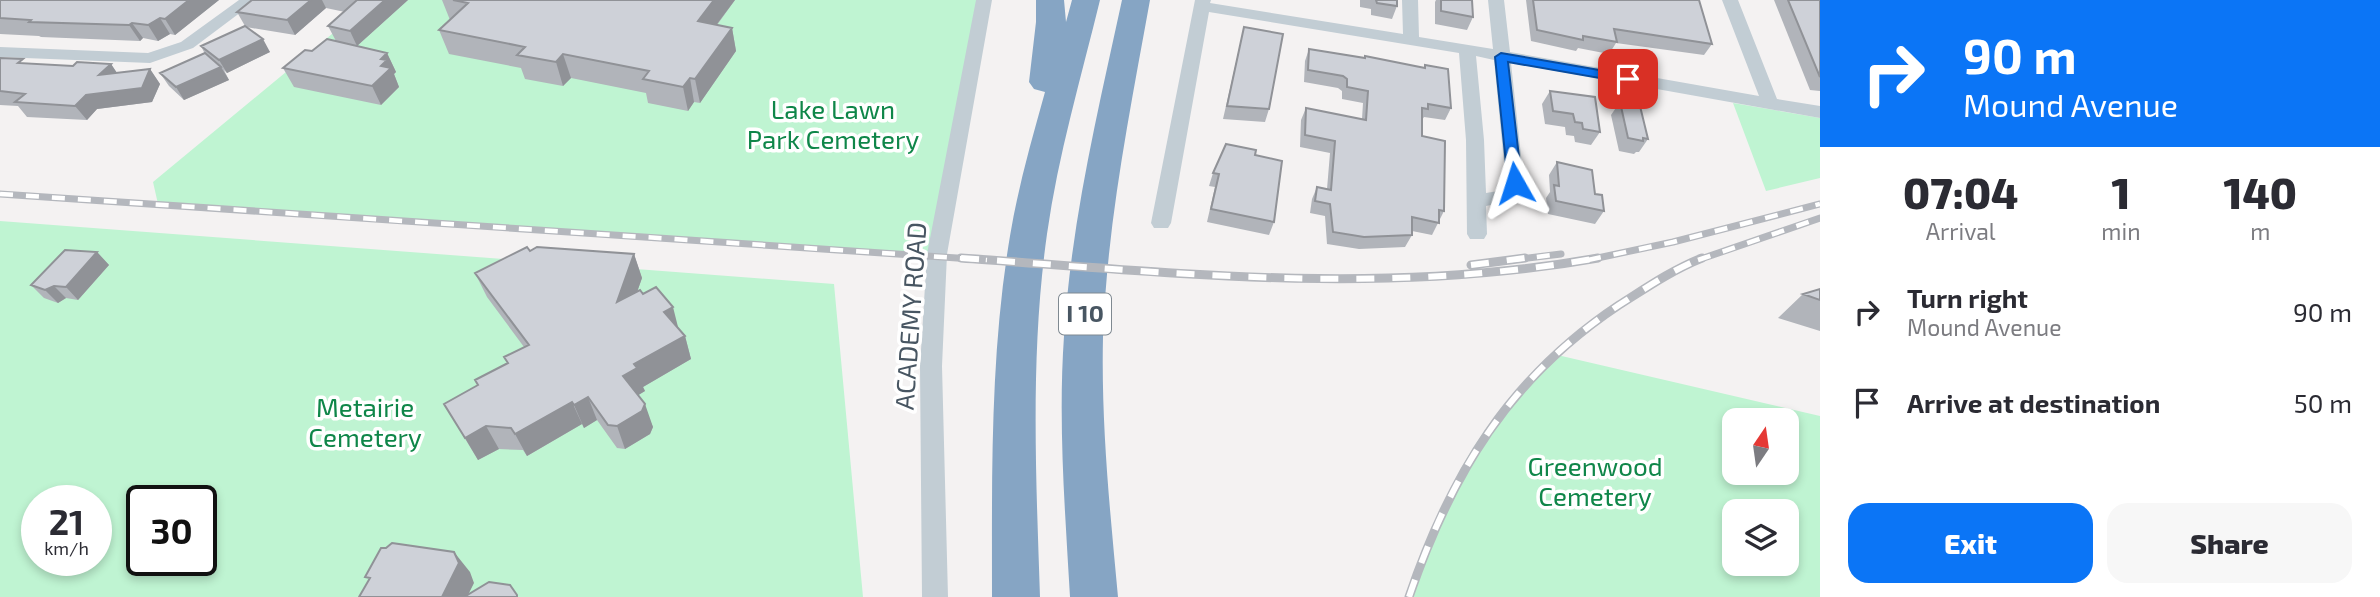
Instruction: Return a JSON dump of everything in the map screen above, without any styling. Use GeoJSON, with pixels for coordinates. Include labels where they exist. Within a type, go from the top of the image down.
{"type":"FeatureCollection","features":[{"type":"Feature","properties":{"kind":"highway"},"geometry":{"type":"LineString","coordinates":[[1041,171],[1040,110],[1047,69],[1050,0]]}},
{"type":"Feature","properties":{"kind":"highway","name":"I 10"},"geometry":{"type":"LineString","coordinates":[[1016,597],[1014,467],[1021,303],[1028,236],[1041,171],[1086,0]]}},
{"type":"Feature","properties":{"kind":"highway","name":"I 10"},"geometry":{"type":"LineString","coordinates":[[1094,597],[1083,415],[1086,302],[1094,215],[1136,0]]}},
{"type":"Feature","properties":{"kind":"highway"},"geometry":{"type":"LineString","coordinates":[[1109,139],[1139,50],[1151,0]]}},
{"type":"Feature","properties":{"kind":"street"},"geometry":{"type":"LineString","coordinates":[[0,52],[150,58],[187,45],[249,0]]}},
{"type":"Feature","properties":{"kind":"street","name":"ACADEMY ROAD"},"geometry":{"type":"LineString","coordinates":[[935,597],[931,366],[937,254],[984,0]]}},
{"type":"Feature","properties":{"kind":"street"},"geometry":{"type":"LineString","coordinates":[[1410,0],[1411,40]]}},
{"type":"Feature","properties":{"kind":"street"},"geometry":{"type":"LineString","coordinates":[[1476,200],[1506,197],[1515,183],[1496,0]]}},
{"type":"Feature","properties":{"kind":"street"},"geometry":{"type":"LineString","coordinates":[[1730,0],[1770,103]]}},
{"type":"Feature","properties":{"kind":"street"},"geometry":{"type":"LineString","coordinates":[[1161,223],[1202,3],[1820,113]]}},
{"type":"Feature","properties":{"kind":"street"},"geometry":{"type":"LineString","coordinates":[[1467,51],[1475,140],[1477,234]]}},
{"type":"Feature","properties":{"kind":"green space","name":"Lake Lawn Park Cemetery"},"geometry":{"type":"Polygon","coordinates":[[[373,0],[984,0],[937,254],[881,253],[158,204],[153,182],[373,0]]]}},
{"type":"Feature","properties":{"kind":"green space"},"geometry":{"type":"Polygon","coordinates":[[[1733,103],[1820,118],[1820,178],[1766,191],[1733,103]]]}},
{"type":"Feature","properties":{"kind":"green space","name":"Metairie Cemetery"},"geometry":{"type":"Polygon","coordinates":[[[0,221],[834,284],[863,597],[0,597],[0,221]]]}},
{"type":"Feature","properties":{"kind":"green space","name":"Greenwood Cemetery"},"geometry":{"type":"Polygon","coordinates":[[[1553,354],[1786,408],[1722,408],[1722,485],[1799,485],[1799,411],[1820,416],[1820,597],[1409,597],[1435,523],[1458,475],[1485,430],[1553,354]]]}},
{"type":"Feature","properties":{"kind":"building"},"geometry":{"type":"Polygon","coordinates":[[[0,0],[189,0],[165,19],[160,18],[148,25],[129,25],[29,22],[31,20],[0,18],[0,0]]]}},
{"type":"Feature","properties":{"kind":"building"},"geometry":{"type":"Polygon","coordinates":[[[252,0],[311,0],[287,20],[237,12],[252,0]]]}},
{"type":"Feature","properties":{"kind":"building"},"geometry":{"type":"Polygon","coordinates":[[[357,0],[385,0],[350,31],[328,26],[357,0]]]}},
{"type":"Feature","properties":{"kind":"building"},"geometry":{"type":"Polygon","coordinates":[[[453,0],[714,0],[698,21],[732,28],[695,79],[690,78],[683,87],[643,79],[649,71],[563,54],[556,62],[517,55],[525,47],[439,30],[468,3],[453,0]]]}},
{"type":"Feature","properties":{"kind":"building"},"geometry":{"type":"Polygon","coordinates":[[[1376,0],[1397,0],[1397,6],[1377,3],[1376,0]]]}},
{"type":"Feature","properties":{"kind":"building"},"geometry":{"type":"Polygon","coordinates":[[[1441,0],[1472,0],[1473,17],[1441,11],[1441,0]]]}},
{"type":"Feature","properties":{"kind":"building"},"geometry":{"type":"Polygon","coordinates":[[[1533,0],[1699,0],[1712,44],[1614,29],[1617,42],[1583,36],[1583,40],[1537,30],[1533,0]]]}},
{"type":"Feature","properties":{"kind":"building"},"geometry":{"type":"Polygon","coordinates":[[[1788,0],[1820,0],[1820,77],[1788,0]]]}},
{"type":"Feature","properties":{"kind":"building"},"geometry":{"type":"Polygon","coordinates":[[[245,26],[263,39],[219,60],[201,46],[245,26]]]}},
{"type":"Feature","properties":{"kind":"building"},"geometry":{"type":"Polygon","coordinates":[[[1244,27],[1283,34],[1269,109],[1227,106],[1244,27]]]}},
{"type":"Feature","properties":{"kind":"building"},"geometry":{"type":"Polygon","coordinates":[[[327,39],[387,53],[381,59],[387,60],[381,66],[391,68],[372,86],[283,68],[305,50],[312,51],[327,39]]]}},
{"type":"Feature","properties":{"kind":"building"},"geometry":{"type":"Polygon","coordinates":[[[1309,49],[1365,56],[1425,68],[1425,65],[1448,69],[1451,108],[1428,104],[1428,109],[1422,108],[1422,136],[1445,141],[1444,211],[1439,210],[1439,223],[1412,217],[1412,235],[1364,237],[1333,232],[1330,204],[1315,201],[1317,187],[1331,190],[1335,141],[1305,135],[1306,108],[1366,120],[1368,91],[1347,87],[1347,79],[1343,76],[1308,70],[1309,49]]]}},
{"type":"Feature","properties":{"kind":"building"},"geometry":{"type":"Polygon","coordinates":[[[205,53],[221,67],[176,87],[160,73],[205,53]]]}},
{"type":"Feature","properties":{"kind":"building"},"geometry":{"type":"Polygon","coordinates":[[[0,58],[23,59],[18,63],[73,66],[77,62],[111,64],[99,75],[150,69],[142,88],[86,95],[75,106],[15,102],[25,94],[0,91],[0,58]]]}},
{"type":"Feature","properties":{"kind":"building"},"geometry":{"type":"Polygon","coordinates":[[[1550,91],[1595,97],[1600,132],[1583,129],[1582,123],[1575,122],[1573,114],[1553,111],[1550,91]]]}},
{"type":"Feature","properties":{"kind":"building"},"geometry":{"type":"Polygon","coordinates":[[[1620,102],[1640,106],[1648,139],[1643,138],[1643,141],[1628,138],[1620,102]]]}},
{"type":"Feature","properties":{"kind":"building"},"geometry":{"type":"Polygon","coordinates":[[[1226,144],[1256,150],[1255,155],[1282,161],[1274,222],[1211,209],[1219,174],[1213,173],[1226,144]]]}},
{"type":"Feature","properties":{"kind":"building"},"geometry":{"type":"Polygon","coordinates":[[[1557,162],[1592,170],[1595,194],[1602,195],[1604,211],[1556,201],[1554,185],[1559,186],[1557,162]]]}},
{"type":"Feature","properties":{"kind":"building"},"geometry":{"type":"Polygon","coordinates":[[[527,247],[530,251],[537,247],[634,254],[617,302],[640,290],[643,294],[656,287],[673,307],[664,312],[685,336],[634,364],[637,368],[623,376],[645,404],[642,411],[617,426],[608,425],[588,397],[574,405],[572,402],[515,434],[511,428],[486,426],[465,438],[444,404],[478,385],[475,380],[508,363],[504,357],[529,345],[475,273],[527,247]]]}},
{"type":"Feature","properties":{"kind":"building"},"geometry":{"type":"Polygon","coordinates":[[[65,250],[97,252],[66,287],[54,286],[45,290],[31,285],[65,250]]]}},
{"type":"Feature","properties":{"kind":"building"},"geometry":{"type":"Polygon","coordinates":[[[1820,289],[1820,300],[1803,294],[1820,289]]]}},
{"type":"Feature","properties":{"kind":"building"},"geometry":{"type":"Polygon","coordinates":[[[392,543],[454,552],[459,563],[442,597],[359,597],[370,578],[365,577],[381,548],[392,543]]]}},
{"type":"Feature","properties":{"kind":"building"},"geometry":{"type":"Polygon","coordinates":[[[489,582],[510,585],[517,597],[464,597],[489,582]]]}},
{"type":"Feature","properties":{"kind":"railway"},"geometry":{"type":"LineString","coordinates":[[0,194],[987,260]]}},
{"type":"Feature","properties":{"kind":"railway"},"geometry":{"type":"LineString","coordinates":[[1596,258],[1673,242],[1820,204]]}},
{"type":"Feature","properties":{"kind":"railway"},"geometry":{"type":"LineString","coordinates":[[1698,260],[1820,218]]}},
{"type":"Feature","properties":{"kind":"railway"},"geometry":{"type":"LineString","coordinates":[[1511,260],[1561,254]]}},
{"type":"Feature","properties":{"kind":"railway"},"geometry":{"type":"LineString","coordinates":[[961,258],[1201,275],[1359,279],[1518,270],[1596,258]]}},
{"type":"Feature","properties":{"kind":"railway"},"geometry":{"type":"LineString","coordinates":[[1471,265],[1525,258]]}},
{"type":"Feature","properties":{"kind":"railway"},"geometry":{"type":"LineString","coordinates":[[1588,260],[1596,258]]}},
{"type":"Feature","properties":{"kind":"railway"},"geometry":{"type":"LineString","coordinates":[[1409,597],[1444,510],[1465,470],[1488,432],[1515,397],[1580,333],[1649,286],[1702,258]]}},
{"type":"Feature","properties":{"kind":"route"},"geometry":{"type":"LineString","coordinates":[[1515,183],[1501,57],[1628,79]]}}]}
